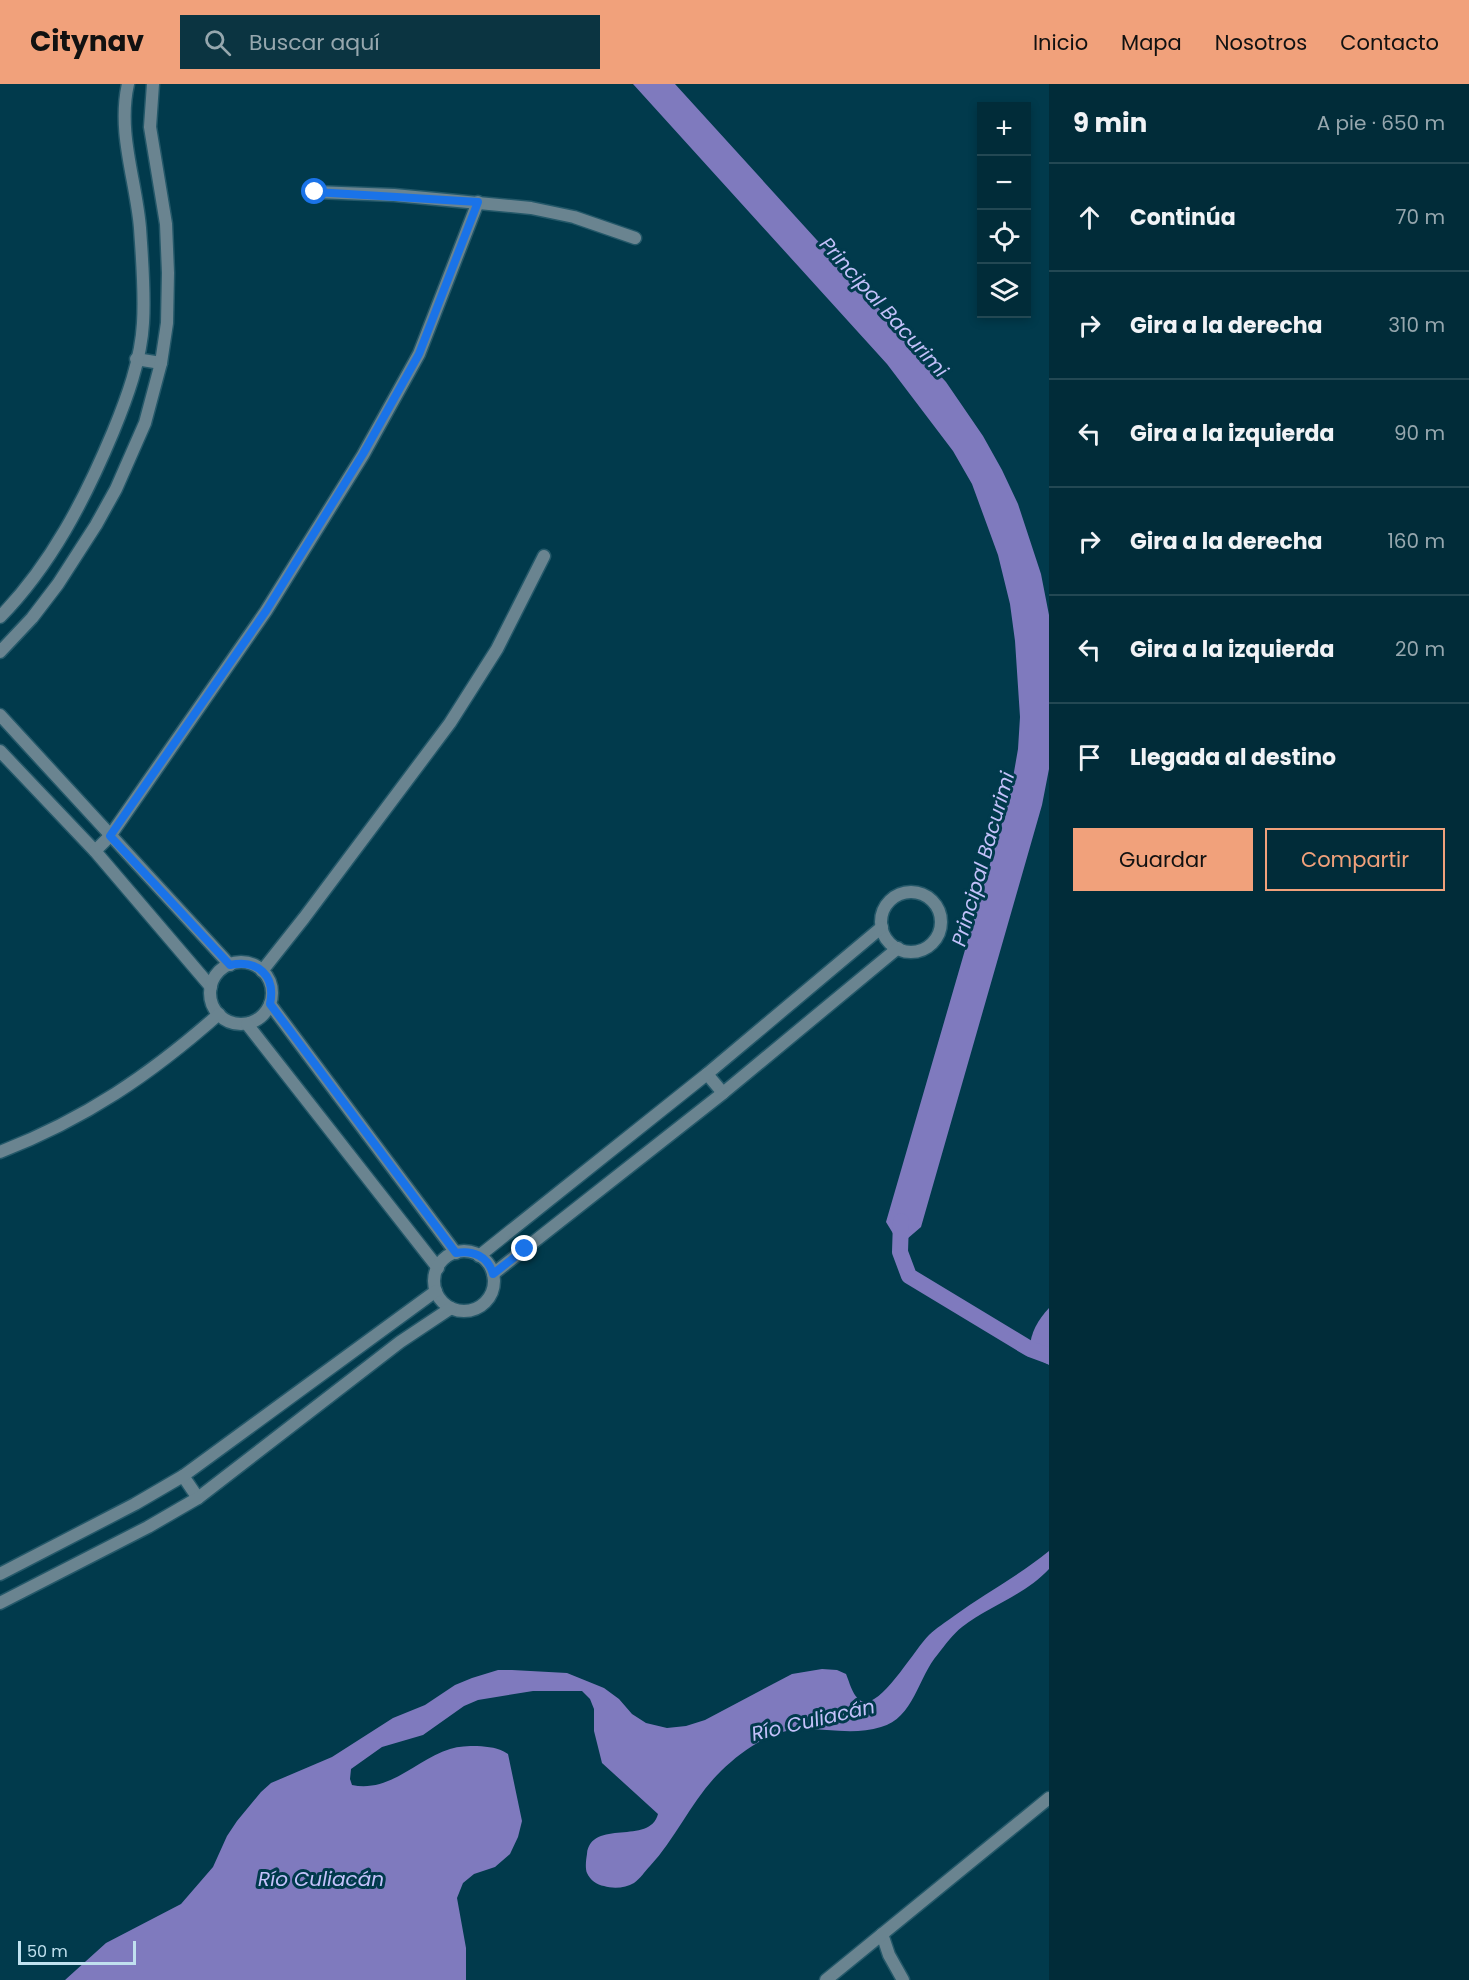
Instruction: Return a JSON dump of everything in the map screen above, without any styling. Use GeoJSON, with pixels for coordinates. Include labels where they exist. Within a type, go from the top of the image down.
{"type":"FeatureCollection","features":[{"type":"Feature","properties":{"kind":"street"},"geometry":{"type":"LineString","coordinates":[[0,617],[17,599],[54,550],[93,481],[123,408],[136,359],[143,325],[142,274],[140,226],[124,131],[128,84]]}},
{"type":"Feature","properties":{"kind":"street"},"geometry":{"type":"LineString","coordinates":[[0,652],[32,618],[58,584],[106,507],[145,423],[161,363],[167,324],[166,224],[150,127],[153,84]]}},
{"type":"Feature","properties":{"kind":"street"},"geometry":{"type":"LineString","coordinates":[[315,192],[478,202],[531,208],[574,217],[635,238]]}},
{"type":"Feature","properties":{"kind":"street"},"geometry":{"type":"LineString","coordinates":[[95,851],[110,836],[266,611],[363,454],[419,354],[478,202]]}},
{"type":"Feature","properties":{"kind":"street"},"geometry":{"type":"LineString","coordinates":[[136,359],[161,363]]}},
{"type":"Feature","properties":{"kind":"street"},"geometry":{"type":"LineString","coordinates":[[262,971],[450,723],[497,649],[544,556]]}},
{"type":"Feature","properties":{"kind":"street"},"geometry":{"type":"LineString","coordinates":[[0,715],[230,965]]}},
{"type":"Feature","properties":{"kind":"street"},"geometry":{"type":"LineString","coordinates":[[0,751],[95,851],[211,987]]}},
{"type":"Feature","properties":{"kind":"street"},"geometry":{"type":"LineString","coordinates":[[903,893],[923,894],[938,908],[941,928],[937,938],[922,950],[912,951],[898,948],[887,940],[882,927],[883,913],[887,904],[894,897],[903,893]]}},
{"type":"Feature","properties":{"kind":"street"},"geometry":{"type":"LineString","coordinates":[[479,1256],[707,1074],[882,927]]}},
{"type":"Feature","properties":{"kind":"street"},"geometry":{"type":"LineString","coordinates":[[493,1274],[723,1093],[898,948]]}},
{"type":"Feature","properties":{"kind":"street"},"geometry":{"type":"LineString","coordinates":[[240,963],[250,964],[262,971],[271,984],[272,994],[265,1013],[257,1020],[247,1024],[227,1021],[213,1006],[210,997],[215,978],[221,970],[240,963]]}},
{"type":"Feature","properties":{"kind":"street"},"geometry":{"type":"LineString","coordinates":[[270,1004],[456,1253]]}},
{"type":"Feature","properties":{"kind":"street"},"geometry":{"type":"LineString","coordinates":[[0,1152],[42,1135],[98,1105],[153,1069],[219,1014]]}},
{"type":"Feature","properties":{"kind":"street"},"geometry":{"type":"LineString","coordinates":[[247,1024],[438,1268]]}},
{"type":"Feature","properties":{"kind":"street"},"geometry":{"type":"LineString","coordinates":[[707,1074],[723,1093]]}},
{"type":"Feature","properties":{"kind":"street"},"geometry":{"type":"LineString","coordinates":[[466,1251],[479,1256],[491,1268],[493,1274],[494,1288],[490,1297],[475,1310],[465,1311],[451,1308],[440,1299],[436,1291],[434,1282],[438,1268],[447,1257],[456,1253],[466,1251]]}},
{"type":"Feature","properties":{"kind":"street"},"geometry":{"type":"LineString","coordinates":[[0,1574],[135,1504],[183,1476],[436,1291]]}},
{"type":"Feature","properties":{"kind":"street"},"geometry":{"type":"LineString","coordinates":[[0,1603],[148,1527],[198,1498],[400,1342],[451,1308]]}},
{"type":"Feature","properties":{"kind":"street"},"geometry":{"type":"LineString","coordinates":[[183,1476],[198,1498]]}},
{"type":"Feature","properties":{"kind":"street"},"geometry":{"type":"LineString","coordinates":[[826,1980],[1049,1798]]}},
{"type":"Feature","properties":{"kind":"street"},"geometry":{"type":"LineString","coordinates":[[882,1934],[889,1955],[903,1980]]}},
{"type":"Feature","properties":{"kind":"water"},"geometry":{"type":"Polygon","coordinates":[[[633,84],[675,84],[946,382],[983,436],[1002,470],[1018,504],[1041,574],[1049,615],[1049,769],[1042,805],[921,1227],[900,1245],[886,1222],[1010,795],[1018,749],[1020,717],[1010,604],[998,555],[972,484],[953,451],[887,364],[633,84]]]}},
{"type":"Feature","properties":{"kind":"water"},"geometry":{"type":"Polygon","coordinates":[[[1049,1308],[1049,1365],[1038,1359],[1030,1349],[1035,1327],[1049,1308]]]}},
{"type":"Feature","properties":{"kind":"water","name":"Río Culiacán"},"geometry":{"type":"Polygon","coordinates":[[[1049,1551],[1049,1569],[1039,1578],[962,1627],[952,1636],[931,1663],[901,1715],[881,1727],[862,1731],[792,1730],[769,1737],[748,1748],[711,1782],[660,1855],[634,1883],[627,1886],[608,1887],[590,1878],[586,1871],[586,1864],[591,1843],[609,1834],[644,1829],[653,1823],[658,1814],[602,1763],[594,1731],[594,1709],[590,1699],[582,1691],[533,1691],[478,1700],[464,1706],[423,1735],[382,1747],[351,1769],[352,1785],[366,1786],[391,1780],[453,1748],[486,1747],[508,1754],[522,1821],[510,1854],[495,1867],[474,1874],[463,1883],[457,1898],[466,1948],[466,1980],[65,1980],[106,1943],[181,1904],[213,1867],[227,1836],[237,1821],[271,1783],[332,1757],[393,1718],[425,1705],[455,1685],[498,1670],[567,1673],[604,1688],[619,1699],[632,1714],[646,1723],[667,1728],[686,1726],[705,1720],[792,1674],[822,1669],[837,1670],[846,1674],[856,1696],[867,1702],[883,1692],[935,1630],[1049,1551]]]}},
{"type":"Feature","properties":{"kind":"waterway","name":"Principal Bacurimi"},"geometry":{"type":"LineString","coordinates":[[901,1221],[900,1252],[909,1276],[1030,1349],[1049,1356]]}},
{"type":"Feature","properties":{"kind":"route"},"geometry":{"type":"LineString","coordinates":[[315,192],[394,195],[478,202],[419,354],[363,454],[266,611],[110,836],[230,965],[250,964],[266,975],[271,984],[270,1004],[456,1253],[466,1251],[476,1254],[485,1260],[493,1274],[525,1249]]}}]}
